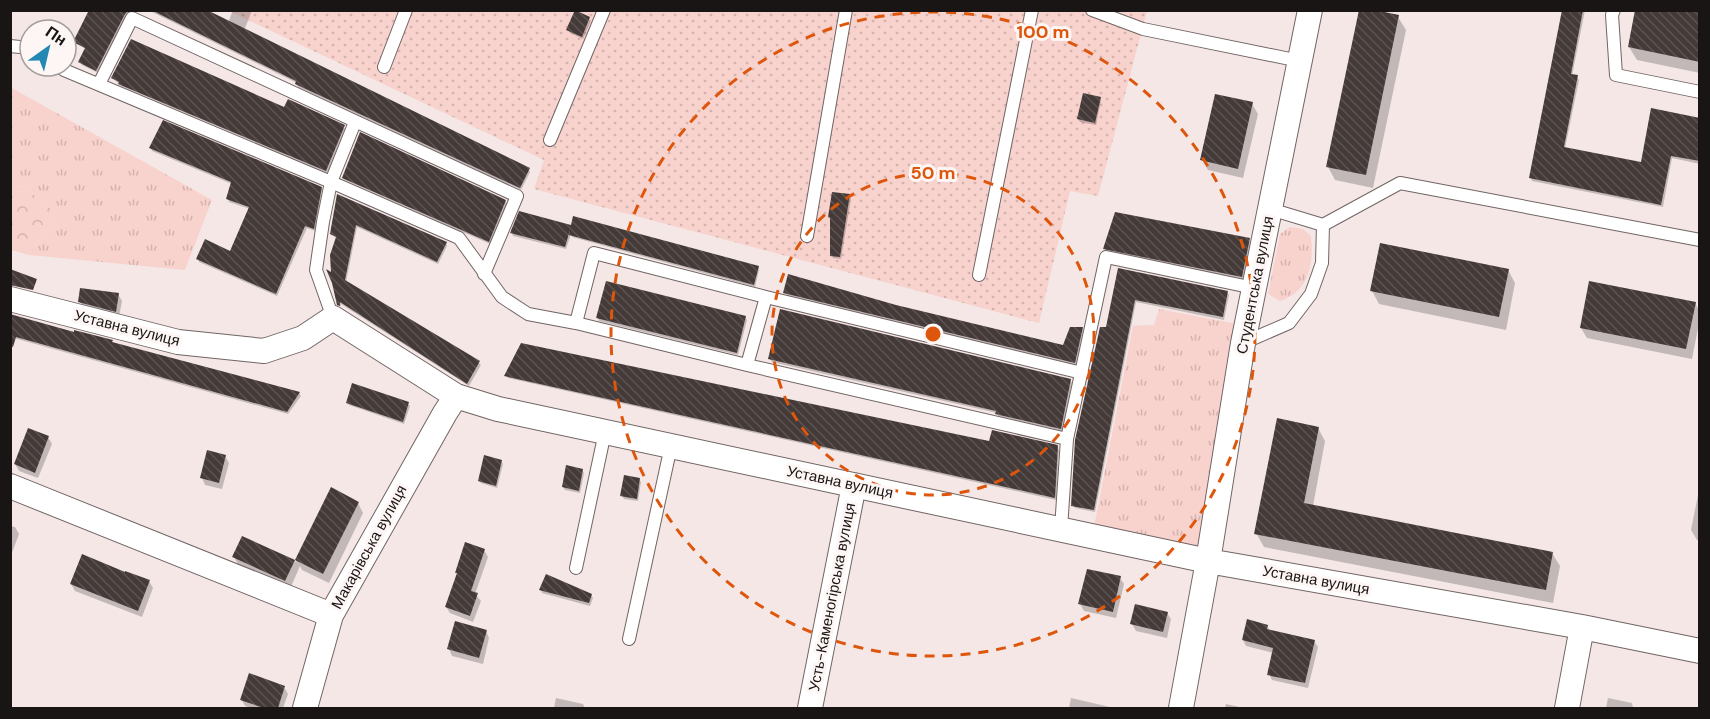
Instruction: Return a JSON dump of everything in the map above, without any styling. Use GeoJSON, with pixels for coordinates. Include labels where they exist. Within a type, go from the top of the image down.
{"type":"FeatureCollection","features":[{"type":"Feature","properties":{"kind":"street","name":"Студентська вулиця"},"geometry":{"type":"LineString","coordinates":[[1181,708],[1209,561],[1243,343],[1310,10]]}},
{"type":"Feature","properties":{"kind":"street","name":"Уставна вулиця"},"geometry":{"type":"LineString","coordinates":[[10,299],[178,342],[264,351],[303,338],[333,318],[456,396],[498,409],[1209,561],[1582,627],[1700,651]]}},
{"type":"Feature","properties":{"kind":"street","name":"Макарівська вулиця"},"geometry":{"type":"LineString","coordinates":[[305,708],[331,615],[456,396]]}},
{"type":"Feature","properties":{"kind":"street","name":"Усть-Каменогірська вулиця"},"geometry":{"type":"LineString","coordinates":[[810,708],[854,485]]}},
{"type":"Feature","properties":{"kind":"street"},"geometry":{"type":"LineString","coordinates":[[10,486],[331,615]]}},
{"type":"Feature","properties":{"kind":"street"},"geometry":{"type":"LineString","coordinates":[[1568,708],[1582,627]]}},
{"type":"Feature","properties":{"kind":"lane"},"geometry":{"type":"LineString","coordinates":[[384,67],[406,10]]}},
{"type":"Feature","properties":{"kind":"lane"},"geometry":{"type":"LineString","coordinates":[[550,140],[604,10]]}},
{"type":"Feature","properties":{"kind":"lane"},"geometry":{"type":"LineString","coordinates":[[807,236],[846,10]]}},
{"type":"Feature","properties":{"kind":"lane"},"geometry":{"type":"LineString","coordinates":[[980,275],[1032,10]]}},
{"type":"Feature","properties":{"kind":"lane"},"geometry":{"type":"LineString","coordinates":[[1092,10],[1143,29],[1300,61]]}},
{"type":"Feature","properties":{"kind":"lane"},"geometry":{"type":"LineString","coordinates":[[1614,10],[1612,15],[1616,75],[1700,92]]}},
{"type":"Feature","properties":{"kind":"lane"},"geometry":{"type":"LineString","coordinates":[[99,84],[132,18],[517,196],[484,274]]}},
{"type":"Feature","properties":{"kind":"lane"},"geometry":{"type":"LineString","coordinates":[[78,76],[459,238],[502,297],[528,314],[576,323],[1067,440]]}},
{"type":"Feature","properties":{"kind":"lane"},"geometry":{"type":"LineString","coordinates":[[333,318],[316,270],[331,182],[355,122]]}},
{"type":"Feature","properties":{"kind":"lane"},"geometry":{"type":"LineString","coordinates":[[1270,208],[1323,225],[1400,183],[1700,240]]}},
{"type":"Feature","properties":{"kind":"lane"},"geometry":{"type":"LineString","coordinates":[[1243,343],[1289,323],[1311,294],[1322,263],[1323,225]]}},
{"type":"Feature","properties":{"kind":"lane"},"geometry":{"type":"LineString","coordinates":[[576,323],[594,253],[1082,374]]}},
{"type":"Feature","properties":{"kind":"lane"},"geometry":{"type":"LineString","coordinates":[[1061,529],[1067,440],[1106,257],[1254,288]]}},
{"type":"Feature","properties":{"kind":"lane"},"geometry":{"type":"LineString","coordinates":[[747,365],[766,297]]}},
{"type":"Feature","properties":{"kind":"lane"},"geometry":{"type":"LineString","coordinates":[[576,568],[605,432]]}},
{"type":"Feature","properties":{"kind":"lane"},"geometry":{"type":"LineString","coordinates":[[629,639],[671,446]]}},
{"type":"Feature","properties":{"kind":"green space"},"geometry":{"type":"Polygon","coordinates":[[[229,11],[1147,11],[1098,196],[1070,191],[1039,323],[534,189],[544,160],[229,11]]]}},
{"type":"Feature","properties":{"kind":"green space"},"geometry":{"type":"Polygon","coordinates":[[[10,87],[212,200],[185,270],[29,255],[59,215],[24,187],[11,186],[10,87]]]}},
{"type":"Feature","properties":{"kind":"green space"},"geometry":{"type":"Polygon","coordinates":[[[10,186],[24,187],[59,215],[29,255],[11,250],[10,186]]]}},
{"type":"Feature","properties":{"kind":"green space"},"geometry":{"type":"Polygon","coordinates":[[[1290,227],[1303,229],[1311,236],[1312,256],[1308,275],[1303,284],[1290,297],[1280,301],[1268,294],[1280,234],[1290,227]]]}},
{"type":"Feature","properties":{"kind":"green space"},"geometry":{"type":"Polygon","coordinates":[[[1159,309],[1237,324],[1199,544],[1190,547],[1094,527],[1133,326],[1154,325],[1159,309]]]}},
{"type":"Feature","properties":{"kind":"building"},"geometry":{"type":"Polygon","coordinates":[[[89,10],[129,10],[96,71],[78,62],[85,48],[78,44],[78,32],[89,10]]]}},
{"type":"Feature","properties":{"kind":"building"},"geometry":{"type":"Polygon","coordinates":[[[151,10],[207,10],[530,168],[520,188],[295,84],[296,81],[151,10]]]}},
{"type":"Feature","properties":{"kind":"building"},"geometry":{"type":"Polygon","coordinates":[[[575,10],[590,17],[582,37],[566,30],[575,10]]]}},
{"type":"Feature","properties":{"kind":"building"},"geometry":{"type":"Polygon","coordinates":[[[1359,10],[1375,10],[1399,15],[1366,175],[1326,167],[1359,10]]]}},
{"type":"Feature","properties":{"kind":"building"},"geometry":{"type":"Polygon","coordinates":[[[1562,10],[1583,10],[1571,74],[1578,75],[1564,147],[1641,162],[1651,108],[1700,118],[1700,161],[1671,156],[1661,205],[1529,178],[1562,10]]]}},
{"type":"Feature","properties":{"kind":"building"},"geometry":{"type":"Polygon","coordinates":[[[1635,10],[1700,10],[1700,62],[1628,47],[1635,10]]]}},
{"type":"Feature","properties":{"kind":"building"},"geometry":{"type":"Polygon","coordinates":[[[131,39],[284,107],[288,99],[345,125],[326,171],[118,84],[119,82],[111,78],[131,39]]]}},
{"type":"Feature","properties":{"kind":"building"},"geometry":{"type":"Polygon","coordinates":[[[1083,93],[1101,97],[1095,123],[1077,119],[1083,93]]]}},
{"type":"Feature","properties":{"kind":"building"},"geometry":{"type":"Polygon","coordinates":[[[1215,94],[1253,102],[1238,169],[1200,160],[1215,94]]]}},
{"type":"Feature","properties":{"kind":"building"},"geometry":{"type":"Polygon","coordinates":[[[163,120],[322,187],[314,229],[305,226],[276,294],[196,259],[205,239],[230,251],[249,207],[226,199],[231,182],[149,148],[163,120]]]}},
{"type":"Feature","properties":{"kind":"building"},"geometry":{"type":"Polygon","coordinates":[[[360,132],[506,200],[489,242],[342,178],[360,132]]]}},
{"type":"Feature","properties":{"kind":"building"},"geometry":{"type":"Polygon","coordinates":[[[832,192],[850,194],[840,257],[830,256],[830,218],[828,217],[832,192]]]}},
{"type":"Feature","properties":{"kind":"building"},"geometry":{"type":"Polygon","coordinates":[[[337,194],[447,242],[437,262],[356,225],[345,280],[480,361],[467,384],[340,302],[340,306],[337,305],[326,269],[331,272],[330,255],[336,237],[330,234],[337,194]]]}},
{"type":"Feature","properties":{"kind":"building"},"geometry":{"type":"Polygon","coordinates":[[[519,211],[571,225],[573,216],[759,266],[754,285],[569,235],[570,230],[565,247],[510,233],[519,211]]]}},
{"type":"Feature","properties":{"kind":"building"},"geometry":{"type":"Polygon","coordinates":[[[1115,212],[1250,238],[1242,277],[1103,249],[1115,212]]]}},
{"type":"Feature","properties":{"kind":"building"},"geometry":{"type":"Polygon","coordinates":[[[1380,243],[1509,269],[1499,317],[1370,291],[1380,243]]]}},
{"type":"Feature","properties":{"kind":"building"},"geometry":{"type":"Polygon","coordinates":[[[1118,268],[1228,291],[1223,317],[1135,300],[1094,510],[1071,506],[1075,440],[1100,327],[1106,327],[1118,268]]]}},
{"type":"Feature","properties":{"kind":"building"},"geometry":{"type":"Polygon","coordinates":[[[10,269],[37,279],[33,290],[10,285],[10,269]]]}},
{"type":"Feature","properties":{"kind":"building"},"geometry":{"type":"Polygon","coordinates":[[[788,274],[896,305],[1063,345],[1070,327],[1083,327],[1075,363],[783,293],[788,274]]]}},
{"type":"Feature","properties":{"kind":"building"},"geometry":{"type":"Polygon","coordinates":[[[606,281],[746,316],[737,353],[596,318],[606,281]]]}},
{"type":"Feature","properties":{"kind":"building"},"geometry":{"type":"Polygon","coordinates":[[[1589,281],[1696,302],[1686,349],[1580,328],[1589,281]]]}},
{"type":"Feature","properties":{"kind":"building"},"geometry":{"type":"Polygon","coordinates":[[[80,288],[119,293],[116,312],[78,302],[80,288]]]}},
{"type":"Feature","properties":{"kind":"building"},"geometry":{"type":"Polygon","coordinates":[[[780,309],[1071,379],[1061,429],[995,414],[996,411],[768,359],[780,309]]]}},
{"type":"Feature","properties":{"kind":"building"},"geometry":{"type":"Polygon","coordinates":[[[10,314],[300,392],[287,412],[16,337],[13,347],[10,346],[10,314]]]}},
{"type":"Feature","properties":{"kind":"building"},"geometry":{"type":"Polygon","coordinates":[[[521,343],[989,441],[992,430],[1058,445],[1055,498],[504,376],[521,343]]]}},
{"type":"Feature","properties":{"kind":"building"},"geometry":{"type":"Polygon","coordinates":[[[352,383],[409,402],[403,422],[346,403],[352,383]]]}},
{"type":"Feature","properties":{"kind":"building"},"geometry":{"type":"Polygon","coordinates":[[[1277,418],[1319,427],[1304,503],[1553,552],[1546,590],[1254,534],[1277,418]]]}},
{"type":"Feature","properties":{"kind":"building"},"geometry":{"type":"Polygon","coordinates":[[[28,428],[49,436],[35,473],[14,464],[28,428]]]}},
{"type":"Feature","properties":{"kind":"building"},"geometry":{"type":"Polygon","coordinates":[[[207,450],[226,455],[219,483],[200,478],[207,450]]]}},
{"type":"Feature","properties":{"kind":"building"},"geometry":{"type":"Polygon","coordinates":[[[484,455],[502,460],[496,486],[478,481],[484,455]]]}},
{"type":"Feature","properties":{"kind":"building"},"geometry":{"type":"Polygon","coordinates":[[[566,465],[583,469],[579,491],[562,487],[566,465]]]}},
{"type":"Feature","properties":{"kind":"building"},"geometry":{"type":"Polygon","coordinates":[[[624,475],[640,478],[637,499],[620,496],[624,475]]]}},
{"type":"Feature","properties":{"kind":"building"},"geometry":{"type":"Polygon","coordinates":[[[331,487],[359,502],[323,574],[295,560],[331,487]]]}},
{"type":"Feature","properties":{"kind":"building"},"geometry":{"type":"Polygon","coordinates":[[[242,536],[295,560],[285,581],[232,557],[242,536]]]}},
{"type":"Feature","properties":{"kind":"building"},"geometry":{"type":"Polygon","coordinates":[[[465,542],[485,549],[471,591],[478,593],[470,616],[445,607],[465,542]]]}},
{"type":"Feature","properties":{"kind":"building"},"geometry":{"type":"Polygon","coordinates":[[[82,554],[150,580],[138,611],[70,584],[82,554]]]}},
{"type":"Feature","properties":{"kind":"building"},"geometry":{"type":"Polygon","coordinates":[[[1087,569],[1121,576],[1113,612],[1078,604],[1087,569]]]}},
{"type":"Feature","properties":{"kind":"building"},"geometry":{"type":"Polygon","coordinates":[[[546,574],[592,594],[589,603],[539,590],[546,574]]]}},
{"type":"Feature","properties":{"kind":"building"},"geometry":{"type":"Polygon","coordinates":[[[1135,604],[1168,612],[1163,632],[1130,624],[1135,604]]]}},
{"type":"Feature","properties":{"kind":"building"},"geometry":{"type":"Polygon","coordinates":[[[1247,619],[1268,625],[1267,629],[1315,640],[1305,683],[1267,675],[1273,648],[1242,640],[1247,619]]]}},
{"type":"Feature","properties":{"kind":"building"},"geometry":{"type":"Polygon","coordinates":[[[455,621],[487,630],[479,658],[447,649],[455,621]]]}},
{"type":"Feature","properties":{"kind":"building"},"geometry":{"type":"Polygon","coordinates":[[[249,673],[285,686],[278,708],[264,708],[240,700],[249,673]]]}}]}
